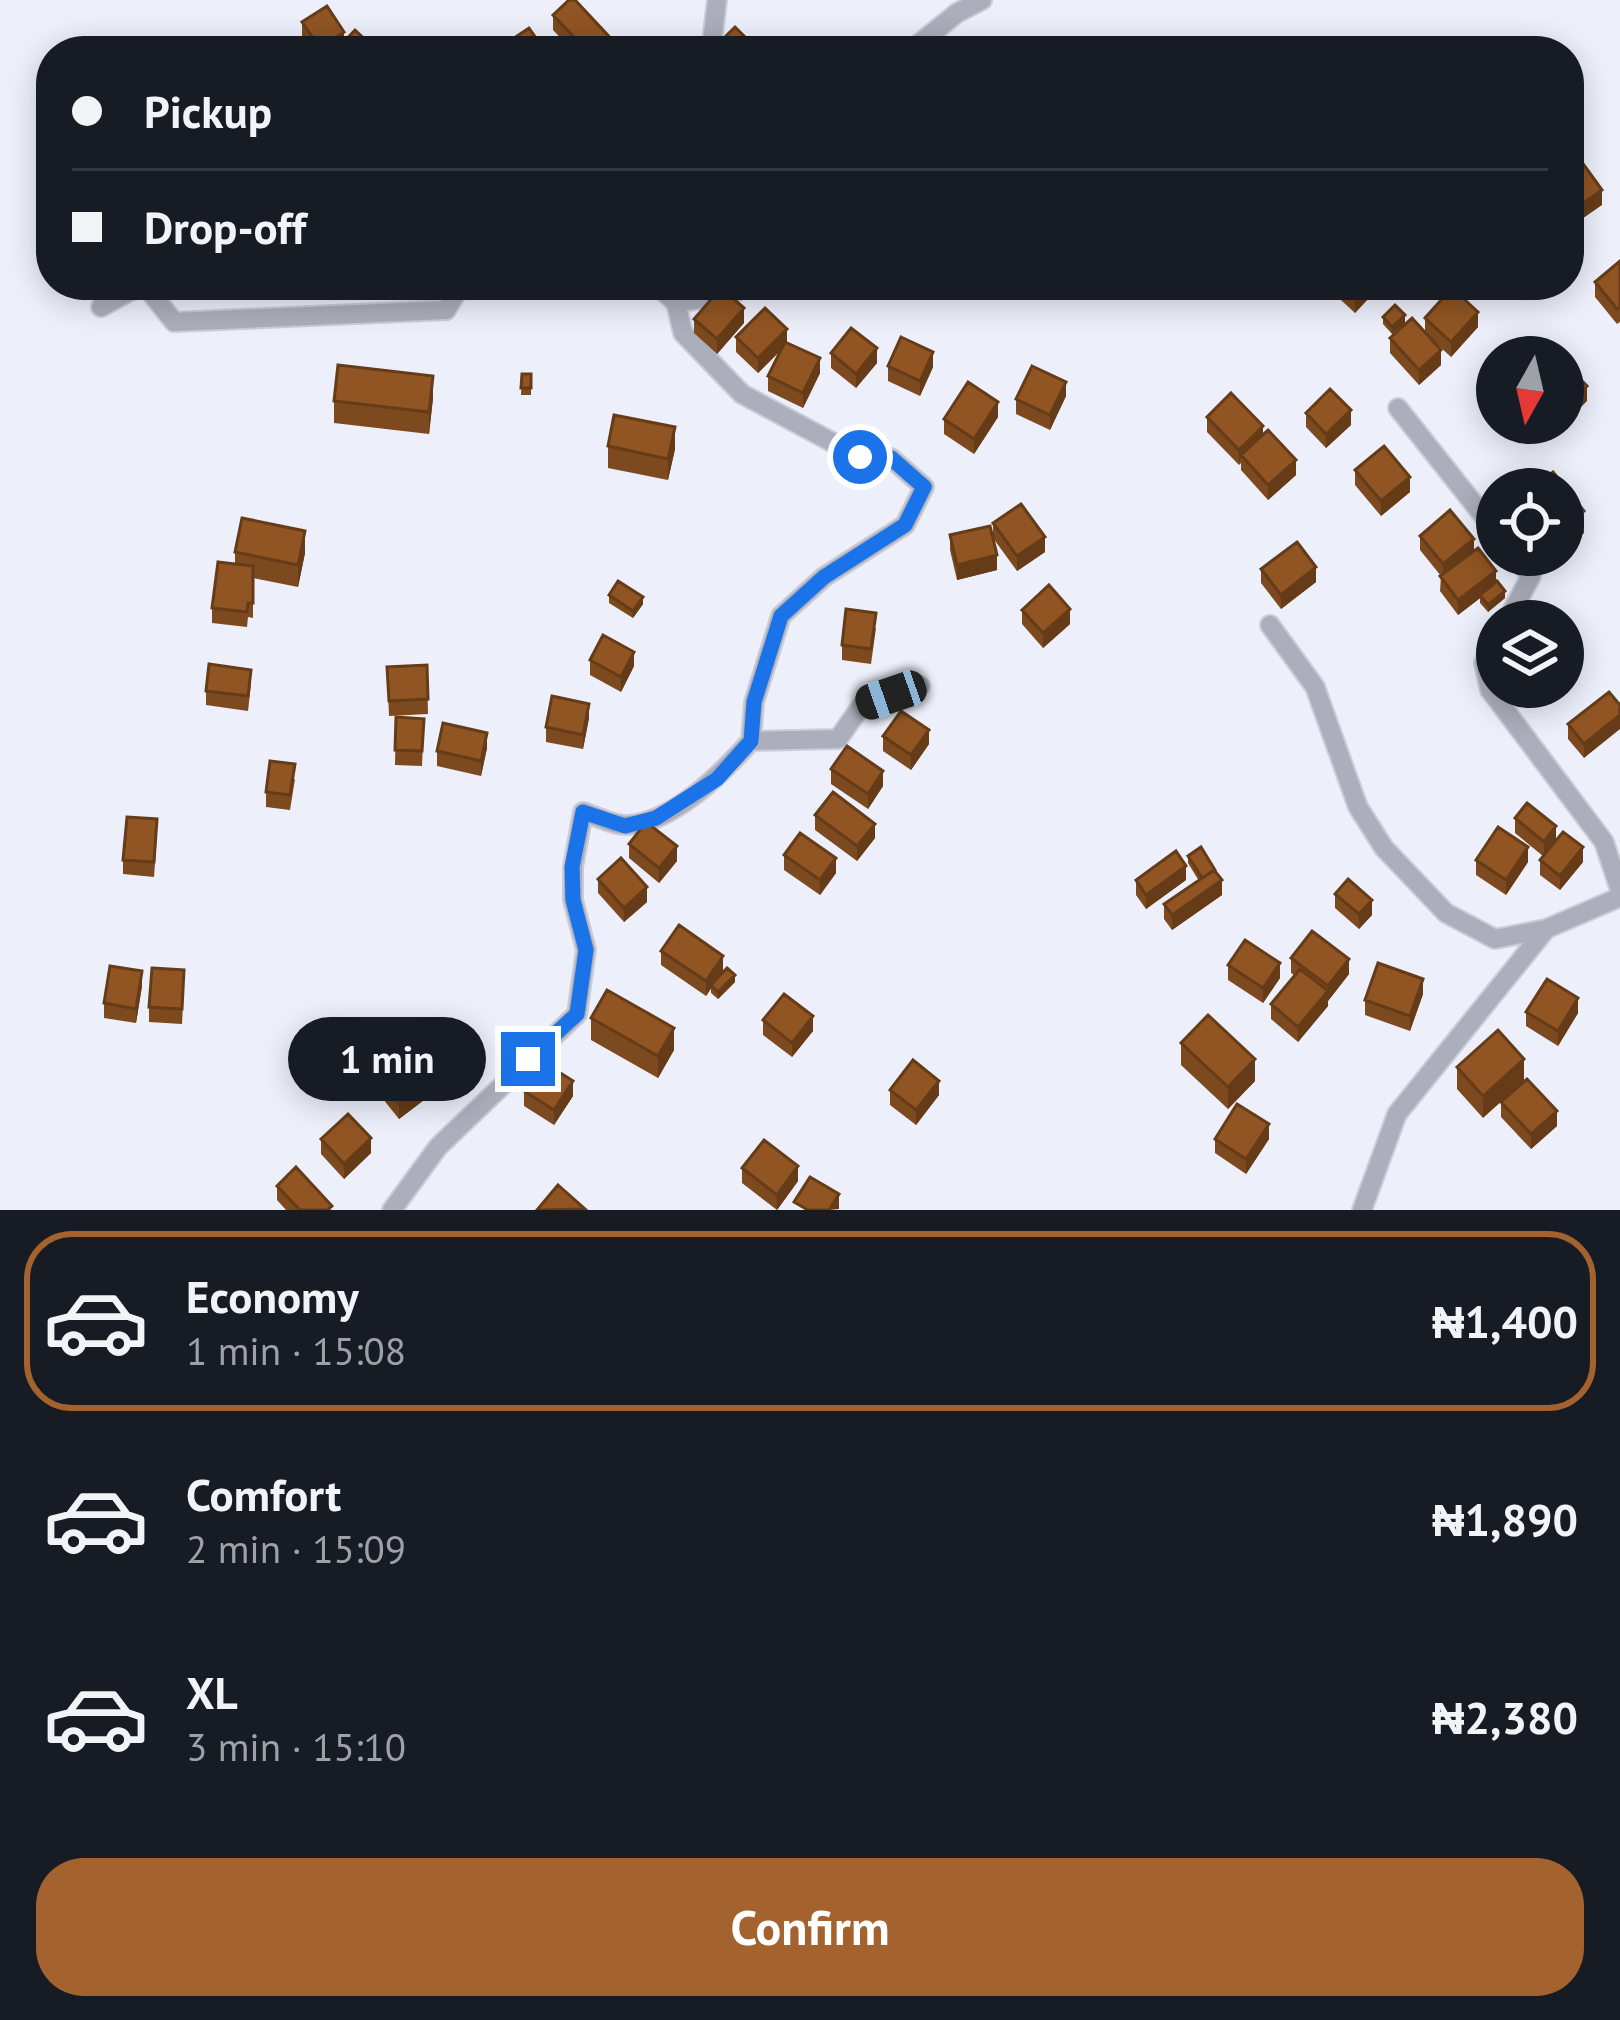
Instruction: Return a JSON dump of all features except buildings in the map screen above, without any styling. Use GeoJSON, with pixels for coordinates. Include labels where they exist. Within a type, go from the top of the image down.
{"type":"FeatureCollection","features":[{"type":"Feature","properties":{"kind":"street"},"geometry":{"type":"LineString","coordinates":[[713,36],[717,0]]}},
{"type":"Feature","properties":{"kind":"street"},"geometry":{"type":"LineString","coordinates":[[929,36],[982,0]]}},
{"type":"Feature","properties":{"kind":"street"},"geometry":{"type":"LineString","coordinates":[[100,308],[115,300]]}},
{"type":"Feature","properties":{"kind":"street"},"geometry":{"type":"LineString","coordinates":[[156,300],[174,322],[446,310],[452,300]]}},
{"type":"Feature","properties":{"kind":"street"},"geometry":{"type":"LineString","coordinates":[[392,1210],[439,1147],[577,1014],[586,950],[573,900],[572,867],[583,812],[625,826],[656,818],[717,779],[751,741],[754,702],[781,616],[824,577],[905,525],[924,487],[891,458],[860,457],[742,394],[683,333],[673,300]]}},
{"type":"Feature","properties":{"kind":"street"},"geometry":{"type":"LineString","coordinates":[[676,303],[695,300]]}},
{"type":"Feature","properties":{"kind":"street"},"geometry":{"type":"LineString","coordinates":[[1398,408],[1476,506]]}},
{"type":"Feature","properties":{"kind":"street"},"geometry":{"type":"LineString","coordinates":[[1270,625],[1315,687],[1358,807],[1384,848],[1446,913],[1495,939],[1546,928],[1620,894],[1604,842],[1504,708]]}},
{"type":"Feature","properties":{"kind":"street"},"geometry":{"type":"LineString","coordinates":[[751,741],[838,739],[862,705],[920,686]]}},
{"type":"Feature","properties":{"kind":"street"},"geometry":{"type":"LineString","coordinates":[[1362,1210],[1396,1114],[1546,928]]}},
{"type":"Feature","properties":{"kind":"route"},"geometry":{"type":"LineString","coordinates":[[528,1059],[577,1014],[586,950],[573,900],[572,867],[583,812],[625,826],[656,818],[717,779],[751,741],[754,702],[781,616],[824,577],[905,525],[924,487],[891,458],[860,457]]}}]}
